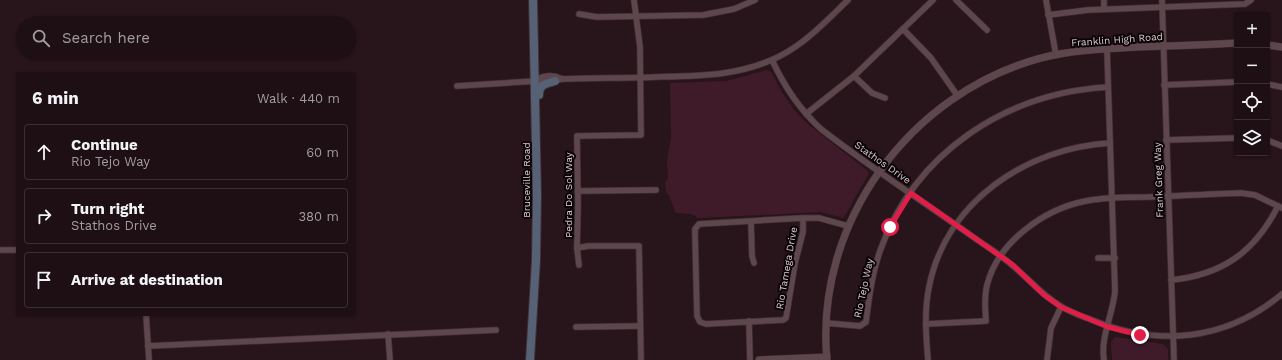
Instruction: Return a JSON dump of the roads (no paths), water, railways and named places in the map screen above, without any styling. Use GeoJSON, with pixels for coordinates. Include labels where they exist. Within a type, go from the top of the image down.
{"type":"FeatureCollection","features":[{"type":"Feature","properties":{"kind":"main road","name":"Bruceville Road"},"geometry":{"type":"LineString","coordinates":[[530,360],[536,260],[536,81],[533,0]]}},
{"type":"Feature","properties":{"kind":"main road"},"geometry":{"type":"LineString","coordinates":[[536,103],[541,86],[559,80]]}},
{"type":"Feature","properties":{"kind":"street"},"geometry":{"type":"LineString","coordinates":[[634,0],[641,78]]}},
{"type":"Feature","properties":{"kind":"street"},"geometry":{"type":"LineString","coordinates":[[579,14],[597,17],[712,14],[734,9],[755,0]]}},
{"type":"Feature","properties":{"kind":"street"},"geometry":{"type":"LineString","coordinates":[[457,86],[559,80],[716,75],[742,71],[772,60],[803,41],[848,0]]}},
{"type":"Feature","properties":{"kind":"street"},"geometry":{"type":"LineString","coordinates":[[806,114],[854,76],[933,0]]}},
{"type":"Feature","properties":{"kind":"street"},"geometry":{"type":"LineString","coordinates":[[956,0],[987,30]]}},
{"type":"Feature","properties":{"kind":"street"},"geometry":{"type":"LineString","coordinates":[[1046,0],[1056,55]]}},
{"type":"Feature","properties":{"kind":"street"},"geometry":{"type":"LineString","coordinates":[[1104,0],[1104,9]]}},
{"type":"Feature","properties":{"kind":"street"},"geometry":{"type":"LineString","coordinates":[[1048,15],[1162,3],[1245,4],[1251,0]]}},
{"type":"Feature","properties":{"kind":"street","name":"Frank Greg Way"},"geometry":{"type":"LineString","coordinates":[[1162,3],[1174,360]]}},
{"type":"Feature","properties":{"kind":"street"},"geometry":{"type":"LineString","coordinates":[[903,29],[931,58],[957,96]]}},
{"type":"Feature","properties":{"kind":"street","name":"Franklin High Road"},"geometry":{"type":"LineString","coordinates":[[827,358],[826,323],[833,274],[848,226],[856,208],[879,170],[914,129],[957,96],[1008,69],[1056,55],[1107,49],[1234,43]]}},
{"type":"Feature","properties":{"kind":"street"},"geometry":{"type":"LineString","coordinates":[[1270,45],[1282,47]]}},
{"type":"Feature","properties":{"kind":"street"},"geometry":{"type":"LineString","coordinates":[[1104,360],[1104,340],[1114,303],[1114,258],[1107,49]]}},
{"type":"Feature","properties":{"kind":"street","name":"Stathos Drive"},"geometry":{"type":"LineString","coordinates":[[772,60],[789,92],[806,114],[826,132],[1001,257],[1061,307],[1108,327],[1140,335],[1173,337],[1201,333],[1228,326],[1253,314],[1282,294]]}},
{"type":"Feature","properties":{"kind":"street"},"geometry":{"type":"LineString","coordinates":[[854,76],[869,90],[885,98]]}},
{"type":"Feature","properties":{"kind":"street","name":"Pedra Do Sol Way"},"geometry":{"type":"LineString","coordinates":[[641,78],[641,135],[577,136],[577,248],[588,246],[639,246],[641,360]]}},
{"type":"Feature","properties":{"kind":"street"},"geometry":{"type":"LineString","coordinates":[[1164,85],[1234,82]]}},
{"type":"Feature","properties":{"kind":"street"},"geometry":{"type":"LineString","coordinates":[[1270,85],[1282,87]]}},
{"type":"Feature","properties":{"kind":"street","name":"Rio Tejo Way"},"geometry":{"type":"LineString","coordinates":[[826,323],[860,326],[866,322],[870,290],[880,252],[896,215],[922,177],[950,149],[976,129],[999,116],[1047,97],[1079,90],[1108,87]]}},
{"type":"Feature","properties":{"kind":"street"},"geometry":{"type":"LineString","coordinates":[[1166,140],[1234,138]]}},
{"type":"Feature","properties":{"kind":"street"},"geometry":{"type":"LineString","coordinates":[[1270,141],[1282,146]]}},
{"type":"Feature","properties":{"kind":"street"},"geometry":{"type":"LineString","coordinates":[[928,360],[926,324],[930,278],[941,249],[956,225],[982,194],[1020,168],[1035,160],[1068,148],[1110,143]]}},
{"type":"Feature","properties":{"kind":"street"},"geometry":{"type":"LineString","coordinates":[[578,191],[656,190]]}},
{"type":"Feature","properties":{"kind":"street"},"geometry":{"type":"LineString","coordinates":[[926,324],[986,321],[985,300],[987,286],[994,266],[1024,231],[1044,217],[1071,205],[1085,201],[1112,198],[1246,193],[1260,197],[1280,207],[1259,237],[1232,261],[1199,276],[1171,280]]}},
{"type":"Feature","properties":{"kind":"street","name":"Rio Tamega Drive"},"geometry":{"type":"LineString","coordinates":[[803,218],[803,232],[795,263],[786,318],[783,320],[706,324],[700,322],[697,316],[695,229],[699,224],[803,218],[819,218],[848,226]]}},
{"type":"Feature","properties":{"kind":"street"},"geometry":{"type":"LineString","coordinates":[[751,222],[752,256],[754,263]]}},
{"type":"Feature","properties":{"kind":"street"},"geometry":{"type":"LineString","coordinates":[[577,248],[579,265]]}},
{"type":"Feature","properties":{"kind":"street"},"geometry":{"type":"LineString","coordinates":[[0,250],[16,250]]}},
{"type":"Feature","properties":{"kind":"street"},"geometry":{"type":"LineString","coordinates":[[1098,258],[1114,258]]}},
{"type":"Feature","properties":{"kind":"street"},"geometry":{"type":"LineString","coordinates":[[1047,360],[1051,328],[1061,307]]}},
{"type":"Feature","properties":{"kind":"street"},"geometry":{"type":"LineString","coordinates":[[146,316],[149,360]]}},
{"type":"Feature","properties":{"kind":"street"},"geometry":{"type":"LineString","coordinates":[[749,321],[750,360]]}},
{"type":"Feature","properties":{"kind":"street"},"geometry":{"type":"LineString","coordinates":[[576,327],[640,326]]}},
{"type":"Feature","properties":{"kind":"street"},"geometry":{"type":"LineString","coordinates":[[148,346],[496,330]]}},
{"type":"Feature","properties":{"kind":"street"},"geometry":{"type":"LineString","coordinates":[[388,334],[390,360]]}},
{"type":"Feature","properties":{"kind":"street"},"geometry":{"type":"LineString","coordinates":[[759,360],[827,358]]}}]}
